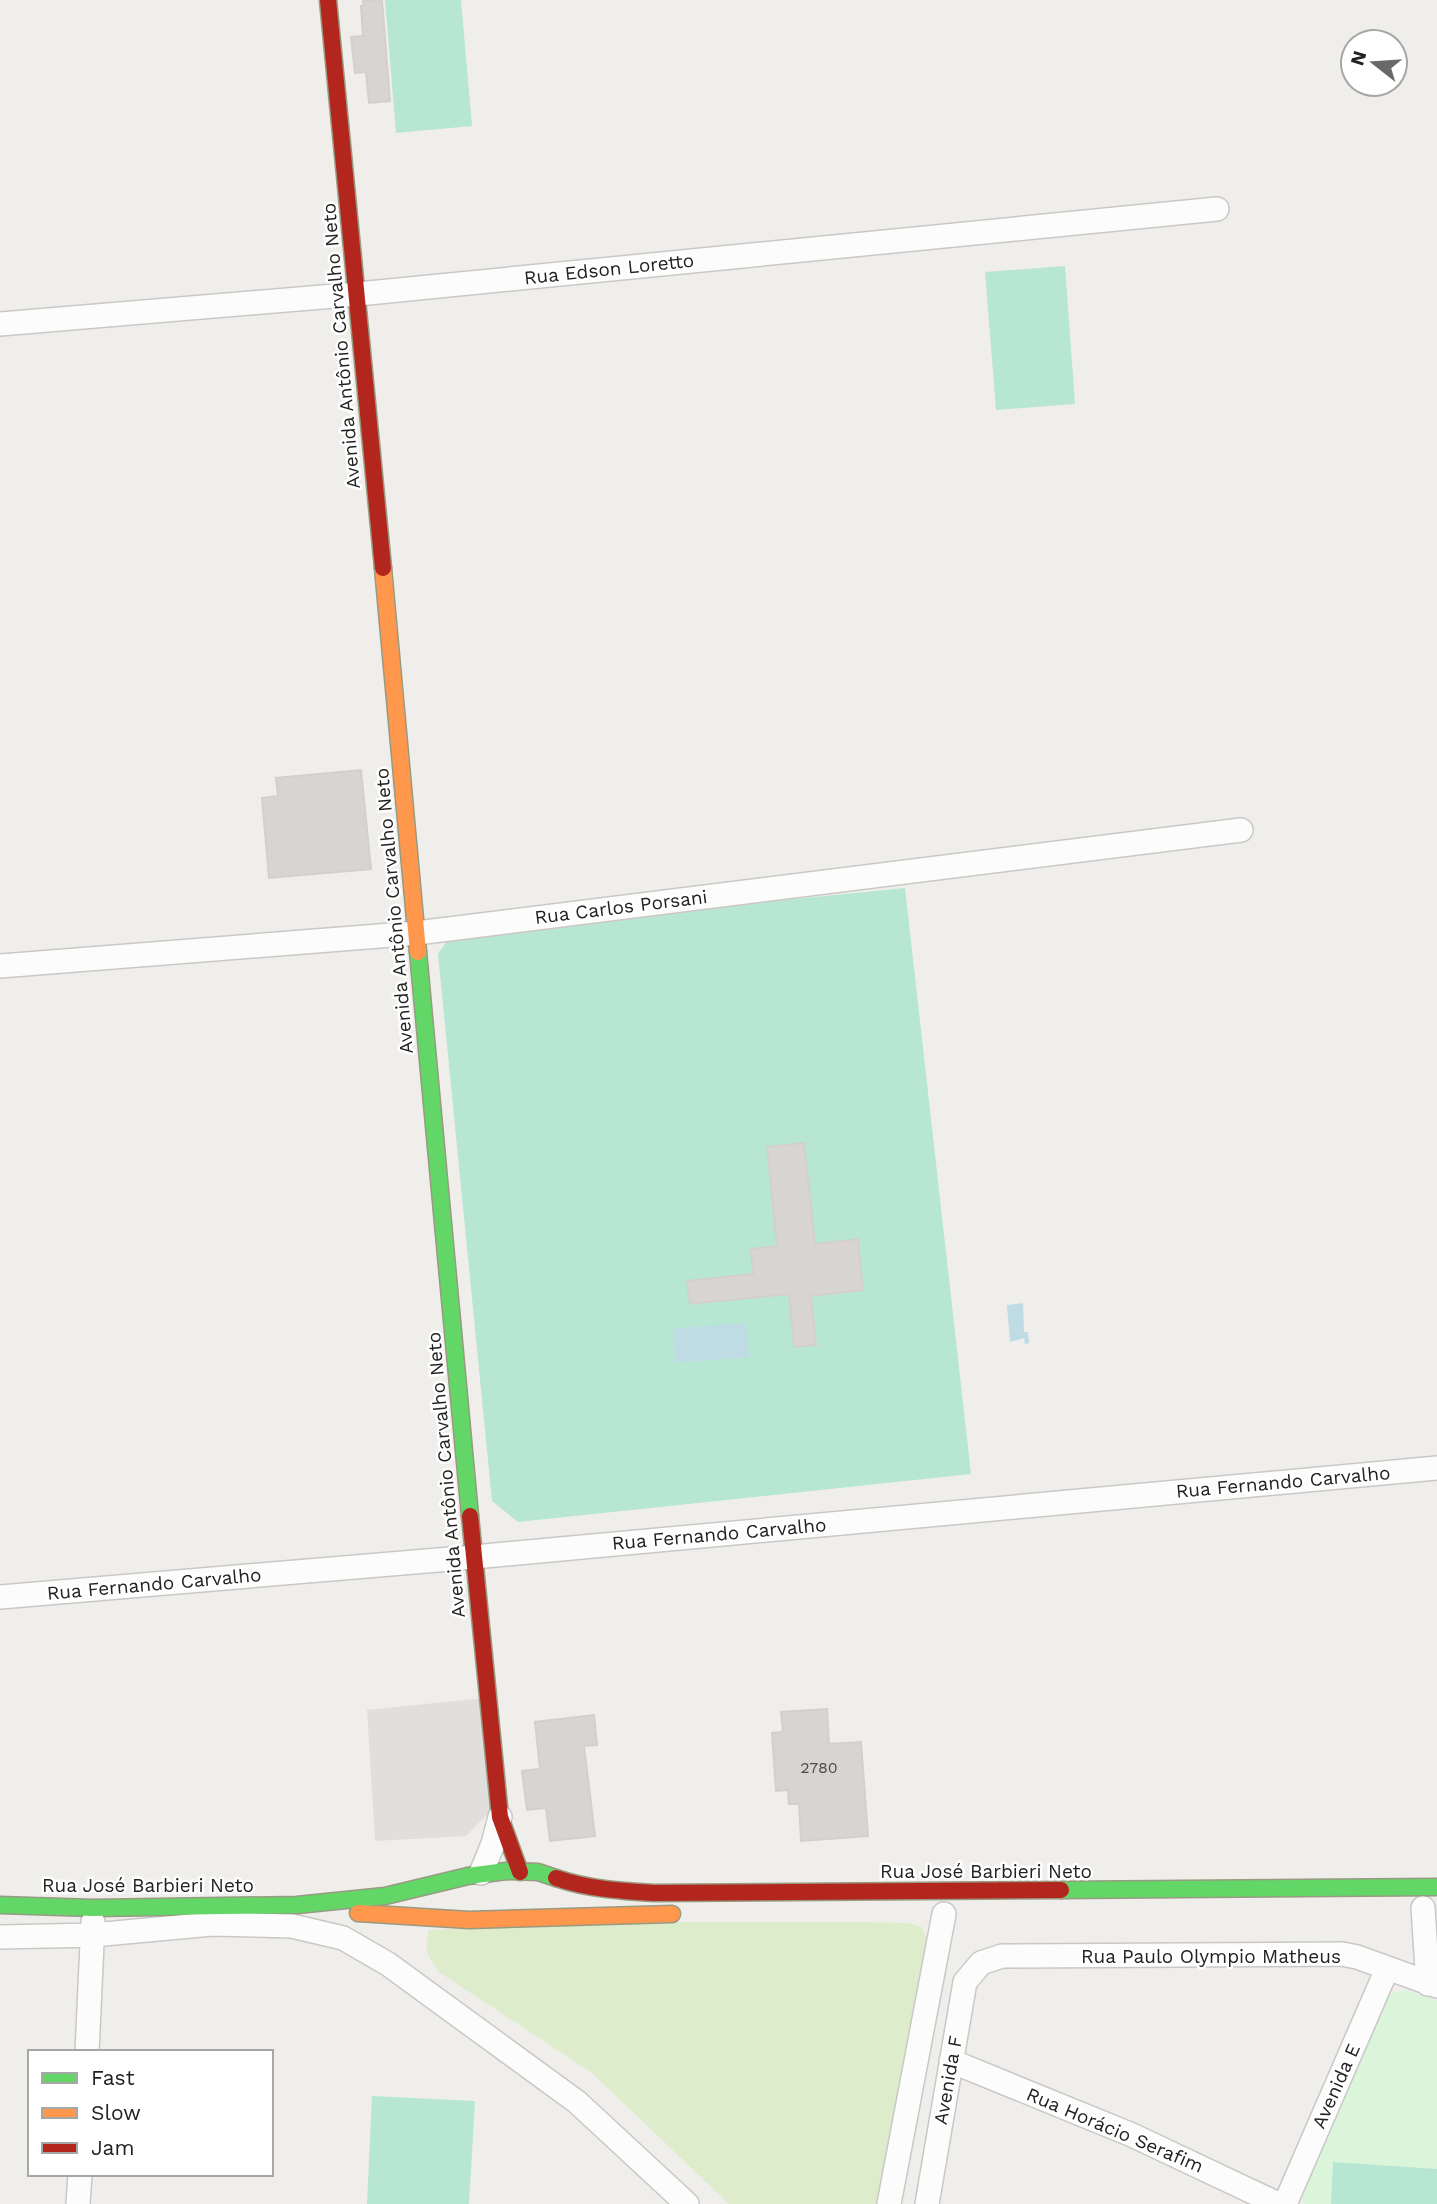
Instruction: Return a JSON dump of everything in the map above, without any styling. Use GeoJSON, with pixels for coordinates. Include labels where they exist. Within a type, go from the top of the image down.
{"type":"FeatureCollection","features":[{"type":"Feature","properties":{"kind":"street","name":"Avenida Antônio Carvalho Neto"},"geometry":{"type":"LineString","coordinates":[[328,0],[358,294],[500,1817],[520,1872]]}},
{"type":"Feature","properties":{"kind":"street","name":"Rua Edson Loretto"},"geometry":{"type":"LineString","coordinates":[[0,324],[358,294],[1217,209]]}},
{"type":"Feature","properties":{"kind":"street","name":"Rua Carlos Porsani"},"geometry":{"type":"LineString","coordinates":[[0,966],[417,933],[1241,830]]}},
{"type":"Feature","properties":{"kind":"street","name":"Rua Fernando Carvalho"},"geometry":{"type":"LineString","coordinates":[[0,1597],[474,1557],[1437,1468]]}},
{"type":"Feature","properties":{"kind":"street"},"geometry":{"type":"LineString","coordinates":[[469,1920],[471,1884],[493,1844],[500,1817]]}},
{"type":"Feature","properties":{"kind":"street","name":"Rua José Barbieri Neto"},"geometry":{"type":"LineString","coordinates":[[0,1905],[93,1908],[297,1905],[471,1884],[520,1872],[538,1872],[573,1884],[608,1890],[654,1893],[1437,1887]]}},
{"type":"Feature","properties":{"kind":"street"},"geometry":{"type":"LineString","coordinates":[[538,1872],[542,1886],[541,1905],[684,1914]]}},
{"type":"Feature","properties":{"kind":"street","name":"Rua José Barbieri Neto"},"geometry":{"type":"LineString","coordinates":[[297,1905],[323,1911],[469,1920],[541,1905]]}},
{"type":"Feature","properties":{"kind":"street"},"geometry":{"type":"LineString","coordinates":[[87,2050],[93,1908]]}},
{"type":"Feature","properties":{"kind":"street"},"geometry":{"type":"LineString","coordinates":[[1423,1909],[1432,1985]]}},
{"type":"Feature","properties":{"kind":"street"},"geometry":{"type":"LineString","coordinates":[[889,2204],[944,1914]]}},
{"type":"Feature","properties":{"kind":"street"},"geometry":{"type":"LineString","coordinates":[[0,1937],[93,1935],[212,1924],[292,1926],[344,1938],[388,1964],[577,2102],[687,2204]]}},
{"type":"Feature","properties":{"kind":"street","name":"Rua Paulo Olympio Matheus"},"geometry":{"type":"LineString","coordinates":[[981,1962],[1002,1956],[1342,1954],[1432,1985]]}},
{"type":"Feature","properties":{"kind":"street","name":"Avenida F"},"geometry":{"type":"LineString","coordinates":[[927,2204],[965,1982],[981,1962]]}},
{"type":"Feature","properties":{"kind":"street","name":"Avenida E"},"geometry":{"type":"LineString","coordinates":[[1285,2204],[1387,1969]]}},
{"type":"Feature","properties":{"kind":"street","name":"Rua Horácio Serafim"},"geometry":{"type":"LineString","coordinates":[[951,2061],[1132,2135],[1278,2204]]}},
{"type":"Feature","properties":{"kind":"street"},"geometry":{"type":"LineString","coordinates":[[78,2204],[80,2176]]}},
{"type":"Feature","properties":{"kind":"green space"},"geometry":{"type":"Polygon","coordinates":[[[385,0],[461,0],[472,126],[396,133],[385,0]]]}},
{"type":"Feature","properties":{"kind":"green space"},"geometry":{"type":"Polygon","coordinates":[[[1065,266],[1075,404],[996,410],[985,272],[1065,266]]]}},
{"type":"Feature","properties":{"kind":"green space"},"geometry":{"type":"Polygon","coordinates":[[[905,888],[971,1474],[518,1522],[492,1501],[438,954],[452,933],[905,888]]]}},
{"type":"Feature","properties":{"kind":"green space"},"geometry":{"type":"Polygon","coordinates":[[[657,1922],[865,1922],[908,1923],[922,1927],[927,1940],[878,2204],[729,2204],[592,2073],[439,1972],[429,1957],[427,1947],[429,1930],[657,1922]]]}},
{"type":"Feature","properties":{"kind":"green space"},"geometry":{"type":"Polygon","coordinates":[[[1407,1990],[1437,2001],[1437,2204],[1304,2204],[1300,2189],[1387,1997],[1407,1990]]]}},
{"type":"Feature","properties":{"kind":"green space"},"geometry":{"type":"Polygon","coordinates":[[[372,2096],[475,2101],[469,2204],[367,2204],[372,2096]]]}},
{"type":"Feature","properties":{"kind":"green space"},"geometry":{"type":"Polygon","coordinates":[[[1333,2162],[1437,2169],[1437,2204],[1331,2204],[1333,2162]]]}},
{"type":"Feature","properties":{"kind":"shaded area"},"geometry":{"type":"Polygon","coordinates":[[[484,1698],[494,1808],[466,1836],[375,1841],[367,1710],[484,1698]]]}},
{"type":"Feature","properties":{"kind":"water"},"geometry":{"type":"Polygon","coordinates":[[[1023,1303],[1024,1332],[1028,1332],[1029,1343],[1025,1344],[1024,1338],[1010,1342],[1007,1305],[1023,1303]]]}},
{"type":"Feature","properties":{"kind":"water"},"geometry":{"type":"Polygon","coordinates":[[[746,1323],[749,1357],[675,1363],[673,1329],[746,1323]]]}},
{"type":"Feature","properties":{"kind":"building"},"geometry":{"type":"Polygon","coordinates":[[[363,0],[382,0],[390,101],[369,103],[366,72],[355,73],[351,37],[363,36],[363,0]]]}},
{"type":"Feature","properties":{"kind":"building"},"geometry":{"type":"Polygon","coordinates":[[[361,770],[371,869],[269,878],[262,798],[278,796],[276,778],[361,770]]]}},
{"type":"Feature","properties":{"kind":"building"},"geometry":{"type":"Polygon","coordinates":[[[804,1143],[815,1244],[858,1239],[863,1290],[811,1296],[816,1345],[794,1347],[789,1294],[690,1304],[687,1281],[753,1274],[751,1249],[777,1246],[767,1147],[804,1143]]]}},
{"type":"Feature","properties":{"kind":"building"},"geometry":{"type":"Polygon","coordinates":[[[827,1709],[829,1744],[861,1742],[868,1836],[801,1841],[799,1804],[789,1804],[788,1790],[776,1791],[772,1733],[783,1732],[781,1712],[827,1709]]]}},
{"type":"Feature","properties":{"kind":"building"},"geometry":{"type":"Polygon","coordinates":[[[594,1715],[597,1745],[584,1746],[595,1836],[550,1841],[546,1808],[527,1810],[522,1771],[540,1769],[535,1722],[594,1715]]]}},
{"type":"Feature","properties":{"kind":"traffic: fast"},"geometry":{"type":"LineString","coordinates":[[418,952],[470,1516]]}},
{"type":"Feature","properties":{"kind":"traffic: fast"},"geometry":{"type":"LineString","coordinates":[[0,1905],[93,1908],[297,1905],[385,1896],[468,1876],[506,1871],[538,1872],[556,1878]]}},
{"type":"Feature","properties":{"kind":"traffic: fast"},"geometry":{"type":"LineString","coordinates":[[1061,1890],[1437,1887]]}},
{"type":"Feature","properties":{"kind":"traffic: slow"},"geometry":{"type":"LineString","coordinates":[[383,568],[418,952]]}},
{"type":"Feature","properties":{"kind":"traffic: slow"},"geometry":{"type":"LineString","coordinates":[[358,1913],[469,1920],[672,1914]]}},
{"type":"Feature","properties":{"kind":"traffic: jam"},"geometry":{"type":"LineString","coordinates":[[328,0],[383,568]]}},
{"type":"Feature","properties":{"kind":"traffic: jam"},"geometry":{"type":"LineString","coordinates":[[470,1516],[500,1817],[520,1872]]}},
{"type":"Feature","properties":{"kind":"traffic: jam"},"geometry":{"type":"LineString","coordinates":[[556,1878],[592,1887],[654,1893],[1061,1890]]}}]}
